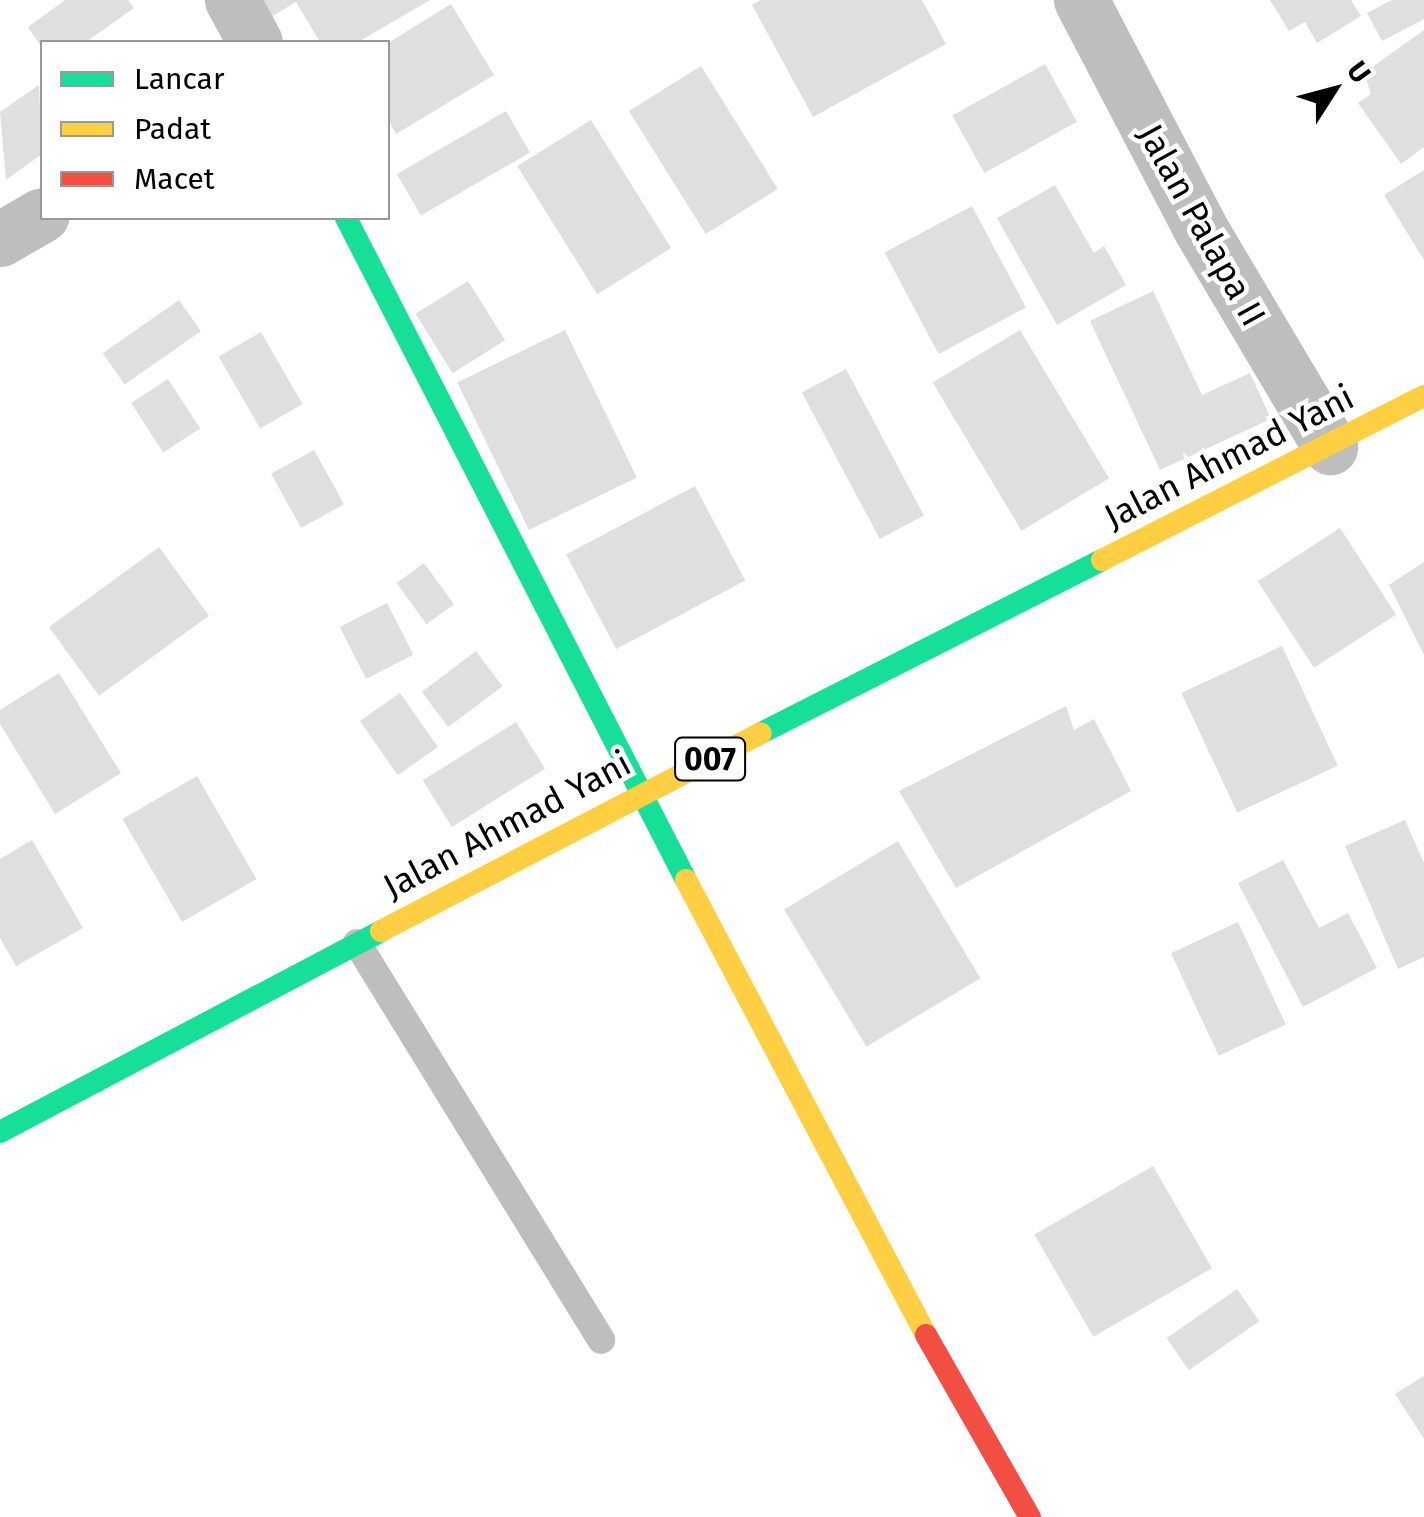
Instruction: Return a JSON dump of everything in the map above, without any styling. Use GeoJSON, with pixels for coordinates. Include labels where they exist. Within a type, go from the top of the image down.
{"type":"FeatureCollection","features":[{"type":"Feature","properties":{"kind":"main road"},"geometry":{"type":"LineString","coordinates":[[347,220],[867,1231],[1030,1517]]}},
{"type":"Feature","properties":{"kind":"main road","name":"Jalan Ahmad Yani"},"geometry":{"type":"LineString","coordinates":[[0,1132],[642,794],[1424,396]]}},
{"type":"Feature","properties":{"kind":"street"},"geometry":{"type":"LineString","coordinates":[[232,0],[254,40]]}},
{"type":"Feature","properties":{"kind":"street","name":"Jalan Palapa II"},"geometry":{"type":"LineString","coordinates":[[1081,0],[1200,228],[1330,447]]}},
{"type":"Feature","properties":{"kind":"street"},"geometry":{"type":"LineString","coordinates":[[0,239],[40,216]]}},
{"type":"Feature","properties":{"kind":"lane"},"geometry":{"type":"LineString","coordinates":[[358,943],[601,1340]]}},
{"type":"Feature","properties":{"kind":"building"},"geometry":{"type":"Polygon","coordinates":[[[65,0],[128,0],[134,8],[89,40],[40,40],[40,45],[28,27],[65,0]]]}},
{"type":"Feature","properties":{"kind":"building"},"geometry":{"type":"Polygon","coordinates":[[[251,0],[430,0],[361,40],[319,40],[296,2],[264,21],[251,0]]]}},
{"type":"Feature","properties":{"kind":"building"},"geometry":{"type":"Polygon","coordinates":[[[761,0],[922,0],[946,44],[813,117],[752,5],[761,0]]]}},
{"type":"Feature","properties":{"kind":"building"},"geometry":{"type":"Polygon","coordinates":[[[1270,0],[1351,0],[1361,16],[1317,43],[1305,22],[1289,31],[1270,0]]]}},
{"type":"Feature","properties":{"kind":"building"},"geometry":{"type":"Polygon","coordinates":[[[1392,0],[1424,0],[1424,19],[1382,41],[1367,13],[1392,0]]]}},
{"type":"Feature","properties":{"kind":"building"},"geometry":{"type":"Polygon","coordinates":[[[451,4],[494,75],[396,134],[390,123],[390,42],[451,4]]]}},
{"type":"Feature","properties":{"kind":"building"},"geometry":{"type":"Polygon","coordinates":[[[1424,30],[1424,147],[1401,164],[1358,103],[1371,94],[1364,73],[1424,30]]]}},
{"type":"Feature","properties":{"kind":"building"},"geometry":{"type":"Polygon","coordinates":[[[1045,64],[1077,122],[984,173],[952,115],[1045,64]]]}},
{"type":"Feature","properties":{"kind":"building"},"geometry":{"type":"Polygon","coordinates":[[[701,66],[778,189],[706,234],[629,111],[701,66]]]}},
{"type":"Feature","properties":{"kind":"building"},"geometry":{"type":"Polygon","coordinates":[[[39,85],[40,155],[6,180],[0,112],[39,85]]]}},
{"type":"Feature","properties":{"kind":"building"},"geometry":{"type":"Polygon","coordinates":[[[506,111],[530,153],[421,216],[397,174],[506,111]]]}},
{"type":"Feature","properties":{"kind":"building"},"geometry":{"type":"Polygon","coordinates":[[[591,120],[671,248],[597,294],[517,166],[591,120]]]}},
{"type":"Feature","properties":{"kind":"building"},"geometry":{"type":"Polygon","coordinates":[[[1424,170],[1424,260],[1384,195],[1424,170]]]}},
{"type":"Feature","properties":{"kind":"building"},"geometry":{"type":"Polygon","coordinates":[[[1055,185],[1094,253],[1104,246],[1126,285],[1057,325],[997,218],[1055,185]]]}},
{"type":"Feature","properties":{"kind":"building"},"geometry":{"type":"Polygon","coordinates":[[[972,206],[1026,308],[939,354],[885,252],[972,206]]]}},
{"type":"Feature","properties":{"kind":"building"},"geometry":{"type":"Polygon","coordinates":[[[468,281],[505,340],[453,373],[415,314],[468,281]]]}},
{"type":"Feature","properties":{"kind":"building"},"geometry":{"type":"Polygon","coordinates":[[[1153,291],[1202,395],[1250,373],[1271,419],[1160,470],[1090,321],[1153,291]]]}},
{"type":"Feature","properties":{"kind":"building"},"geometry":{"type":"Polygon","coordinates":[[[179,300],[201,331],[125,384],[103,353],[179,300]]]}},
{"type":"Feature","properties":{"kind":"building"},"geometry":{"type":"Polygon","coordinates":[[[565,330],[637,477],[529,530],[457,383],[565,330]]]}},
{"type":"Feature","properties":{"kind":"building"},"geometry":{"type":"Polygon","coordinates":[[[1020,330],[1109,478],[1022,531],[933,383],[1020,330]]]}},
{"type":"Feature","properties":{"kind":"building"},"geometry":{"type":"Polygon","coordinates":[[[261,332],[302,404],[260,428],[219,356],[261,332]]]}},
{"type":"Feature","properties":{"kind":"building"},"geometry":{"type":"Polygon","coordinates":[[[846,369],[924,516],[880,539],[802,392],[846,369]]]}},
{"type":"Feature","properties":{"kind":"building"},"geometry":{"type":"Polygon","coordinates":[[[168,379],[200,428],[163,452],[131,403],[168,379]]]}},
{"type":"Feature","properties":{"kind":"building"},"geometry":{"type":"Polygon","coordinates":[[[314,450],[344,504],[301,528],[271,474],[314,450]]]}},
{"type":"Feature","properties":{"kind":"building"},"geometry":{"type":"Polygon","coordinates":[[[695,486],[745,580],[616,649],[566,555],[695,486]]]}},
{"type":"Feature","properties":{"kind":"building"},"geometry":{"type":"Polygon","coordinates":[[[1340,528],[1396,614],[1314,668],[1258,581],[1340,528]]]}},
{"type":"Feature","properties":{"kind":"building"},"geometry":{"type":"Polygon","coordinates":[[[159,547],[209,616],[99,696],[49,627],[159,547]]]}},
{"type":"Feature","properties":{"kind":"building"},"geometry":{"type":"Polygon","coordinates":[[[1424,562],[1424,655],[1389,585],[1424,562]]]}},
{"type":"Feature","properties":{"kind":"building"},"geometry":{"type":"Polygon","coordinates":[[[424,563],[454,604],[426,624],[396,583],[424,563]]]}},
{"type":"Feature","properties":{"kind":"building"},"geometry":{"type":"Polygon","coordinates":[[[387,603],[413,655],[366,679],[340,627],[387,603]]]}},
{"type":"Feature","properties":{"kind":"building"},"geometry":{"type":"Polygon","coordinates":[[[1282,646],[1338,766],[1237,813],[1181,693],[1282,646]]]}},
{"type":"Feature","properties":{"kind":"building"},"geometry":{"type":"Polygon","coordinates":[[[476,651],[502,686],[448,727],[422,692],[476,651]]]}},
{"type":"Feature","properties":{"kind":"building"},"geometry":{"type":"Polygon","coordinates":[[[59,673],[121,773],[55,814],[0,724],[0,710],[59,673]]]}},
{"type":"Feature","properties":{"kind":"building"},"geometry":{"type":"Polygon","coordinates":[[[400,693],[438,747],[398,775],[360,721],[400,693]]]}},
{"type":"Feature","properties":{"kind":"building"},"geometry":{"type":"Polygon","coordinates":[[[1066,706],[1074,730],[1094,719],[1131,791],[956,888],[899,791],[1066,706]]]}},
{"type":"Feature","properties":{"kind":"building"},"geometry":{"type":"Polygon","coordinates":[[[516,722],[545,769],[452,827],[423,780],[516,722]]]}},
{"type":"Feature","properties":{"kind":"building"},"geometry":{"type":"Polygon","coordinates":[[[197,776],[256,879],[182,922],[123,819],[197,776]]]}},
{"type":"Feature","properties":{"kind":"building"},"geometry":{"type":"Polygon","coordinates":[[[1405,820],[1424,863],[1424,957],[1398,969],[1345,846],[1405,820]]]}},
{"type":"Feature","properties":{"kind":"building"},"geometry":{"type":"Polygon","coordinates":[[[32,840],[83,928],[16,966],[0,938],[0,859],[32,840]]]}},
{"type":"Feature","properties":{"kind":"building"},"geometry":{"type":"Polygon","coordinates":[[[898,841],[980,978],[866,1047],[784,910],[898,841]]]}},
{"type":"Feature","properties":{"kind":"building"},"geometry":{"type":"Polygon","coordinates":[[[1283,860],[1319,928],[1348,913],[1377,968],[1303,1007],[1238,883],[1283,860]]]}},
{"type":"Feature","properties":{"kind":"building"},"geometry":{"type":"Polygon","coordinates":[[[1238,922],[1286,1024],[1219,1056],[1171,953],[1238,922]]]}},
{"type":"Feature","properties":{"kind":"building"},"geometry":{"type":"Polygon","coordinates":[[[1153,1166],[1212,1268],[1093,1337],[1034,1234],[1153,1166]]]}},
{"type":"Feature","properties":{"kind":"building"},"geometry":{"type":"Polygon","coordinates":[[[1237,1289],[1259,1321],[1189,1370],[1167,1338],[1237,1289]]]}},
{"type":"Feature","properties":{"kind":"building"},"geometry":{"type":"Polygon","coordinates":[[[1424,1376],[1424,1439],[1395,1394],[1424,1376]]]}},
{"type":"Feature","properties":{"kind":"traffic: fast"},"geometry":{"type":"LineString","coordinates":[[347,220],[686,880]]}},
{"type":"Feature","properties":{"kind":"traffic: fast"},"geometry":{"type":"LineString","coordinates":[[761,733],[1102,560]]}},
{"type":"Feature","properties":{"kind":"traffic: fast"},"geometry":{"type":"LineString","coordinates":[[0,1132],[381,931]]}},
{"type":"Feature","properties":{"kind":"traffic: slow"},"geometry":{"type":"LineString","coordinates":[[1102,560],[1424,396]]}},
{"type":"Feature","properties":{"kind":"traffic: slow"},"geometry":{"type":"LineString","coordinates":[[381,931],[761,733]]}},
{"type":"Feature","properties":{"kind":"traffic: slow"},"geometry":{"type":"LineString","coordinates":[[686,880],[926,1335]]}},
{"type":"Feature","properties":{"kind":"traffic: jam"},"geometry":{"type":"LineString","coordinates":[[926,1335],[1030,1517]]}}]}
